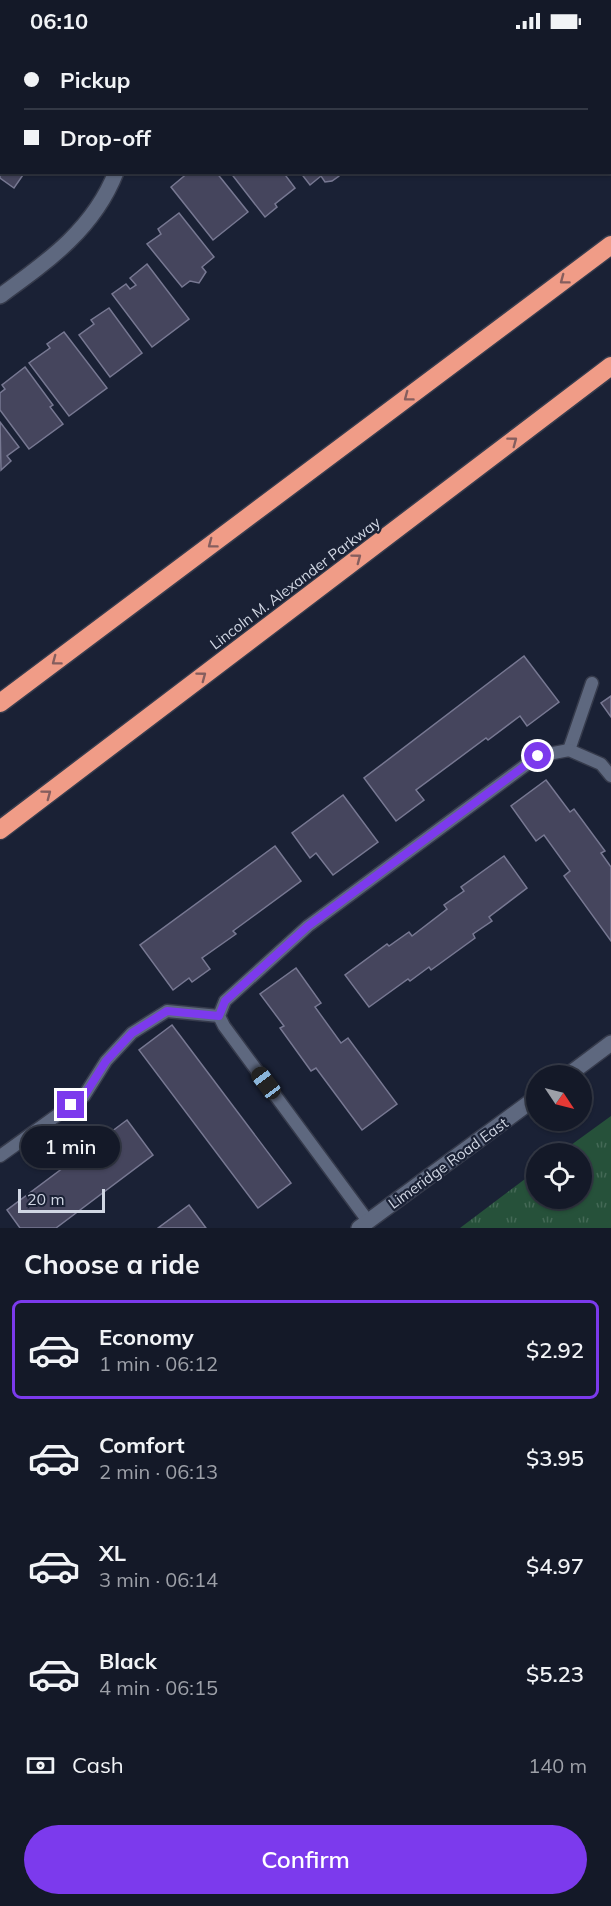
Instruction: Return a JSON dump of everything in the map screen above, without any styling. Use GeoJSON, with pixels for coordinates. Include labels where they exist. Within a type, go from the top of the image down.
{"type":"FeatureCollection","features":[{"type":"Feature","properties":{"kind":"highway"},"geometry":{"type":"LineString","coordinates":[[0,703],[611,245]]}},
{"type":"Feature","properties":{"kind":"highway","name":"Lincoln M. Alexander Parkway"},"geometry":{"type":"LineString","coordinates":[[0,830],[611,366]]}},
{"type":"Feature","properties":{"kind":"street"},"geometry":{"type":"LineString","coordinates":[[0,296],[64,248],[99,208],[115,174]]}},
{"type":"Feature","properties":{"kind":"street"},"geometry":{"type":"LineString","coordinates":[[582,1065],[611,1043]]}},
{"type":"Feature","properties":{"kind":"street","name":"Limeridge Road East"},"geometry":{"type":"LineString","coordinates":[[364,1225],[526,1105]]}},
{"type":"Feature","properties":{"kind":"lane"},"geometry":{"type":"LineString","coordinates":[[569,750],[592,683]]}},
{"type":"Feature","properties":{"kind":"lane"},"geometry":{"type":"LineString","coordinates":[[364,1225],[224,1026],[219,1016],[225,1001],[308,926],[538,756],[569,750],[601,764],[611,777]]}},
{"type":"Feature","properties":{"kind":"lane"},"geometry":{"type":"LineString","coordinates":[[0,1156],[84,1096],[106,1061],[132,1033],[167,1011],[219,1016]]}},
{"type":"Feature","properties":{"kind":"green space"},"geometry":{"type":"Polygon","coordinates":[[[611,1116],[611,1228],[460,1228],[526,1178],[526,1209],[592,1209],[592,1143],[574,1143],[611,1116]]]}},
{"type":"Feature","properties":{"kind":"building"},"geometry":{"type":"Polygon","coordinates":[[[0,174],[24,174],[14,188],[0,178],[0,174]]]}},
{"type":"Feature","properties":{"kind":"building"},"geometry":{"type":"Polygon","coordinates":[[[187,174],[218,174],[248,212],[213,240],[171,187],[187,174]]]}},
{"type":"Feature","properties":{"kind":"building"},"geometry":{"type":"Polygon","coordinates":[[[232,174],[284,174],[295,188],[275,204],[277,207],[265,217],[232,174]]]}},
{"type":"Feature","properties":{"kind":"building"},"geometry":{"type":"Polygon","coordinates":[[[302,174],[339,174],[332,181],[325,182],[321,176],[310,185],[302,174]]]}},
{"type":"Feature","properties":{"kind":"building"},"geometry":{"type":"Polygon","coordinates":[[[179,213],[214,257],[202,267],[206,272],[199,283],[190,281],[182,287],[147,244],[161,234],[158,229],[179,213]]]}},
{"type":"Feature","properties":{"kind":"building"},"geometry":{"type":"Polygon","coordinates":[[[147,264],[189,319],[152,347],[112,294],[126,284],[130,289],[136,285],[130,278],[147,264]]]}},
{"type":"Feature","properties":{"kind":"building"},"geometry":{"type":"Polygon","coordinates":[[[109,308],[142,353],[110,377],[79,335],[94,324],[91,320],[109,308]]]}},
{"type":"Feature","properties":{"kind":"building"},"geometry":{"type":"Polygon","coordinates":[[[64,332],[107,388],[69,416],[29,363],[50,348],[47,344],[64,332]]]}},
{"type":"Feature","properties":{"kind":"building"},"geometry":{"type":"Polygon","coordinates":[[[25,367],[53,405],[50,407],[63,424],[29,449],[0,410],[0,393],[5,389],[2,385],[25,367]]]}},
{"type":"Feature","properties":{"kind":"building"},"geometry":{"type":"Polygon","coordinates":[[[0,422],[19,447],[7,456],[11,461],[1,470],[0,422]]]}},
{"type":"Feature","properties":{"kind":"building"},"geometry":{"type":"Polygon","coordinates":[[[524,656],[559,702],[527,726],[520,716],[488,740],[486,738],[416,790],[424,800],[396,821],[364,778],[524,656]]]}},
{"type":"Feature","properties":{"kind":"building"},"geometry":{"type":"Polygon","coordinates":[[[611,696],[611,717],[601,703],[611,696]]]}},
{"type":"Feature","properties":{"kind":"building"},"geometry":{"type":"Polygon","coordinates":[[[546,780],[570,812],[574,809],[605,851],[601,853],[611,867],[611,941],[564,876],[570,871],[544,835],[536,841],[511,806],[546,780]]]}},
{"type":"Feature","properties":{"kind":"building"},"geometry":{"type":"Polygon","coordinates":[[[343,795],[378,842],[333,875],[316,853],[310,858],[292,833],[343,795]]]}},
{"type":"Feature","properties":{"kind":"building"},"geometry":{"type":"Polygon","coordinates":[[[275,846],[301,881],[233,931],[236,934],[202,958],[210,969],[192,982],[189,978],[173,990],[140,945],[275,846]]]}},
{"type":"Feature","properties":{"kind":"building"},"geometry":{"type":"Polygon","coordinates":[[[504,856],[527,888],[489,917],[492,921],[473,934],[475,938],[431,970],[429,967],[410,981],[408,979],[369,1007],[345,975],[387,944],[389,946],[409,932],[412,936],[447,909],[444,905],[464,891],[461,887],[504,856]]]}},
{"type":"Feature","properties":{"kind":"building"},"geometry":{"type":"Polygon","coordinates":[[[296,968],[321,1003],[315,1007],[341,1043],[348,1038],[397,1104],[362,1130],[316,1068],[311,1071],[280,1028],[284,1026],[260,994],[296,968]]]}},
{"type":"Feature","properties":{"kind":"building"},"geometry":{"type":"Polygon","coordinates":[[[172,1025],[291,1183],[258,1208],[139,1050],[172,1025]]]}},
{"type":"Feature","properties":{"kind":"building"},"geometry":{"type":"Polygon","coordinates":[[[127,1120],[153,1155],[56,1228],[20,1228],[7,1210],[127,1120]]]}},
{"type":"Feature","properties":{"kind":"building"},"geometry":{"type":"Polygon","coordinates":[[[189,1205],[206,1228],[158,1228],[189,1205]]]}},
{"type":"Feature","properties":{"kind":"route"},"geometry":{"type":"LineString","coordinates":[[71,1105],[84,1096],[106,1061],[132,1033],[167,1011],[219,1016],[225,1001],[308,926],[538,756]]}}]}
